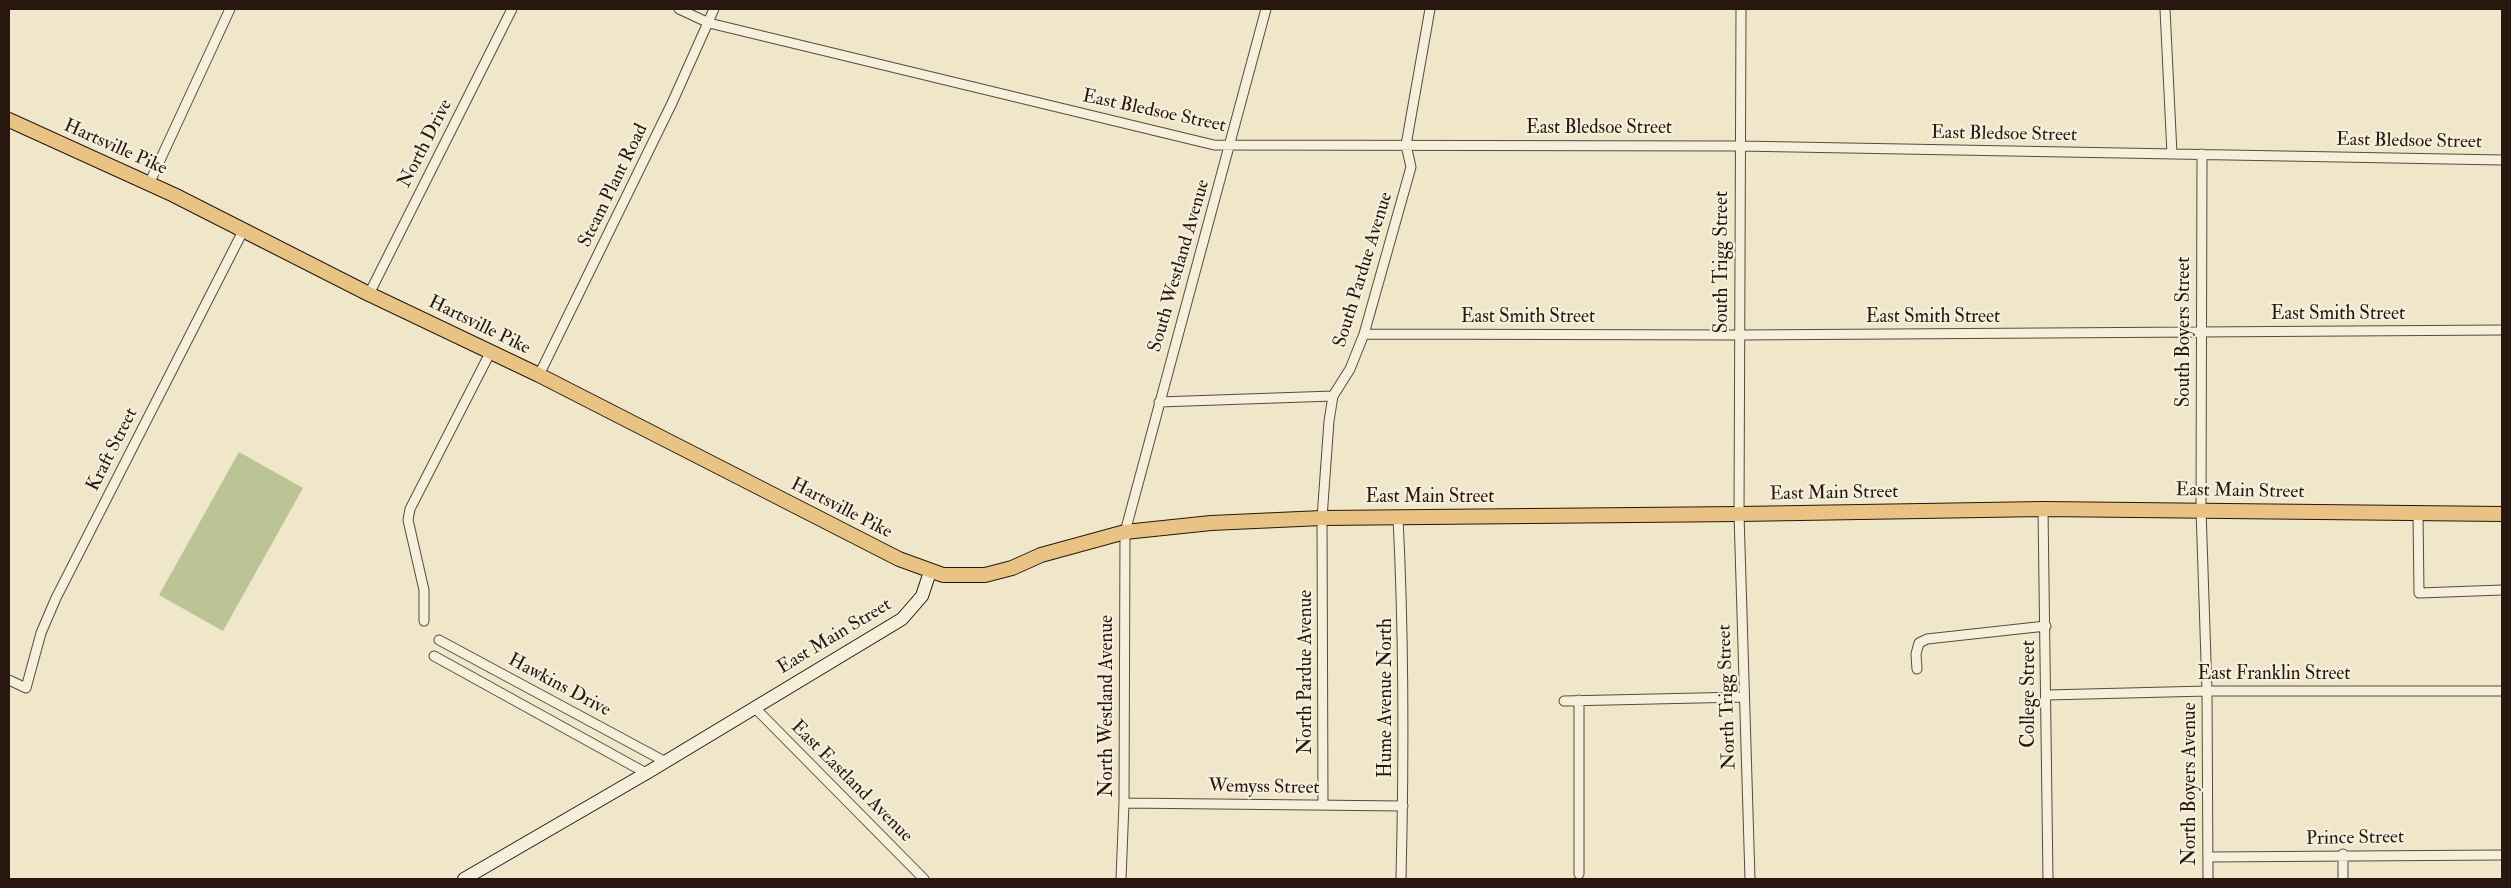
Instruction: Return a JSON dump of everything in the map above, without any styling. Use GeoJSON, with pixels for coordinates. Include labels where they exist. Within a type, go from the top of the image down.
{"type":"FeatureCollection","features":[{"type":"Feature","properties":{"kind":"main road","name":"Hartsville Pike"},"geometry":{"type":"LineString","coordinates":[[9,120],[148,184],[369,294],[539,375],[833,526],[930,572]]}},
{"type":"Feature","properties":{"kind":"main road","name":"East Main Street"},"geometry":{"type":"LineString","coordinates":[[930,572],[958,577],[985,575],[1012,568],[1041,555],[1126,532],[1211,523],[1322,518],[1739,514],[2043,508],[2502,514]]}},
{"type":"Feature","properties":{"kind":"street"},"geometry":{"type":"LineString","coordinates":[[148,184],[230,9]]}},
{"type":"Feature","properties":{"kind":"street","name":"North Drive"},"geometry":{"type":"LineString","coordinates":[[369,294],[512,9]]}},
{"type":"Feature","properties":{"kind":"street","name":"East Bledsoe Street"},"geometry":{"type":"LineString","coordinates":[[679,9],[709,23],[1214,145],[1739,146],[2502,160]]}},
{"type":"Feature","properties":{"kind":"street","name":"Steam Plant Road"},"geometry":{"type":"LineString","coordinates":[[539,375],[709,23],[714,9]]}},
{"type":"Feature","properties":{"kind":"street","name":"South Westland Avenue"},"geometry":{"type":"LineString","coordinates":[[1126,532],[1159,402],[1266,9]]}},
{"type":"Feature","properties":{"kind":"street","name":"South Pardue Avenue"},"geometry":{"type":"LineString","coordinates":[[1323,539],[1322,518],[1329,421],[1334,396],[1350,369],[1364,334],[1411,168],[1406,145],[1430,9]]}},
{"type":"Feature","properties":{"kind":"street","name":"South Trigg Street"},"geometry":{"type":"LineString","coordinates":[[1739,514],[1741,9]]}},
{"type":"Feature","properties":{"kind":"street"},"geometry":{"type":"LineString","coordinates":[[2165,9],[2172,154]]}},
{"type":"Feature","properties":{"kind":"street","name":"South Boyers Street"},"geometry":{"type":"LineString","coordinates":[[2201,509],[2202,154]]}},
{"type":"Feature","properties":{"kind":"street","name":"Kraft Street"},"geometry":{"type":"LineString","coordinates":[[9,680],[26,688],[40,632],[56,598],[243,231]]}},
{"type":"Feature","properties":{"kind":"street","name":"East Smith Street"},"geometry":{"type":"LineString","coordinates":[[1364,334],[1740,335],[2502,330]]}},
{"type":"Feature","properties":{"kind":"street"},"geometry":{"type":"LineString","coordinates":[[424,621],[424,590],[408,520],[410,509],[490,353]]}},
{"type":"Feature","properties":{"kind":"street"},"geometry":{"type":"LineString","coordinates":[[1159,402],[1334,396]]}},
{"type":"Feature","properties":{"kind":"street","name":"College Street"},"geometry":{"type":"LineString","coordinates":[[2043,508],[2048,879]]}},
{"type":"Feature","properties":{"kind":"street","name":"North Boyers Avenue"},"geometry":{"type":"LineString","coordinates":[[2201,509],[2207,691],[2208,879]]}},
{"type":"Feature","properties":{"kind":"street","name":"North Trigg Street"},"geometry":{"type":"LineString","coordinates":[[1739,514],[1743,697],[1750,879]]}},
{"type":"Feature","properties":{"kind":"street"},"geometry":{"type":"LineString","coordinates":[[2418,514],[2419,594],[2502,590]]}},
{"type":"Feature","properties":{"kind":"street","name":"Hume Avenue North"},"geometry":{"type":"LineString","coordinates":[[1398,517],[1403,616],[1401,879]]}},
{"type":"Feature","properties":{"kind":"street","name":"North Westland Avenue"},"geometry":{"type":"LineString","coordinates":[[1121,879],[1124,803],[1126,532]]}},
{"type":"Feature","properties":{"kind":"street","name":"North Pardue Avenue"},"geometry":{"type":"LineString","coordinates":[[1323,539],[1323,805]]}},
{"type":"Feature","properties":{"kind":"street","name":"East Main Street"},"geometry":{"type":"LineString","coordinates":[[464,879],[902,620],[922,596],[930,572]]}},
{"type":"Feature","properties":{"kind":"street"},"geometry":{"type":"LineString","coordinates":[[1917,669],[1916,654],[1919,643],[1926,639],[2046,626]]}},
{"type":"Feature","properties":{"kind":"street","name":"Hawkins Drive"},"geometry":{"type":"LineString","coordinates":[[439,640],[664,761]]}},
{"type":"Feature","properties":{"kind":"street","name":"Hawkins Drive"},"geometry":{"type":"LineString","coordinates":[[434,656],[646,773]]}},
{"type":"Feature","properties":{"kind":"street","name":"East Franklin Street"},"geometry":{"type":"LineString","coordinates":[[2046,695],[2207,691],[2502,690]]}},
{"type":"Feature","properties":{"kind":"street"},"geometry":{"type":"LineString","coordinates":[[1564,701],[1743,697]]}},
{"type":"Feature","properties":{"kind":"street"},"geometry":{"type":"LineString","coordinates":[[1578,700],[1580,874]]}},
{"type":"Feature","properties":{"kind":"street","name":"East Eastland Avenue"},"geometry":{"type":"LineString","coordinates":[[754,708],[924,879]]}},
{"type":"Feature","properties":{"kind":"street","name":"Wemyss Street"},"geometry":{"type":"LineString","coordinates":[[1124,803],[1403,806]]}},
{"type":"Feature","properties":{"kind":"street"},"geometry":{"type":"LineString","coordinates":[[2343,854],[2343,879]]}},
{"type":"Feature","properties":{"kind":"street","name":"Prince Street"},"geometry":{"type":"LineString","coordinates":[[2208,857],[2343,854],[2502,855]]}},
{"type":"Feature","properties":{"kind":"green space"},"geometry":{"type":"Polygon","coordinates":[[[239,452],[303,488],[223,631],[159,595],[239,452]]]}}]}
